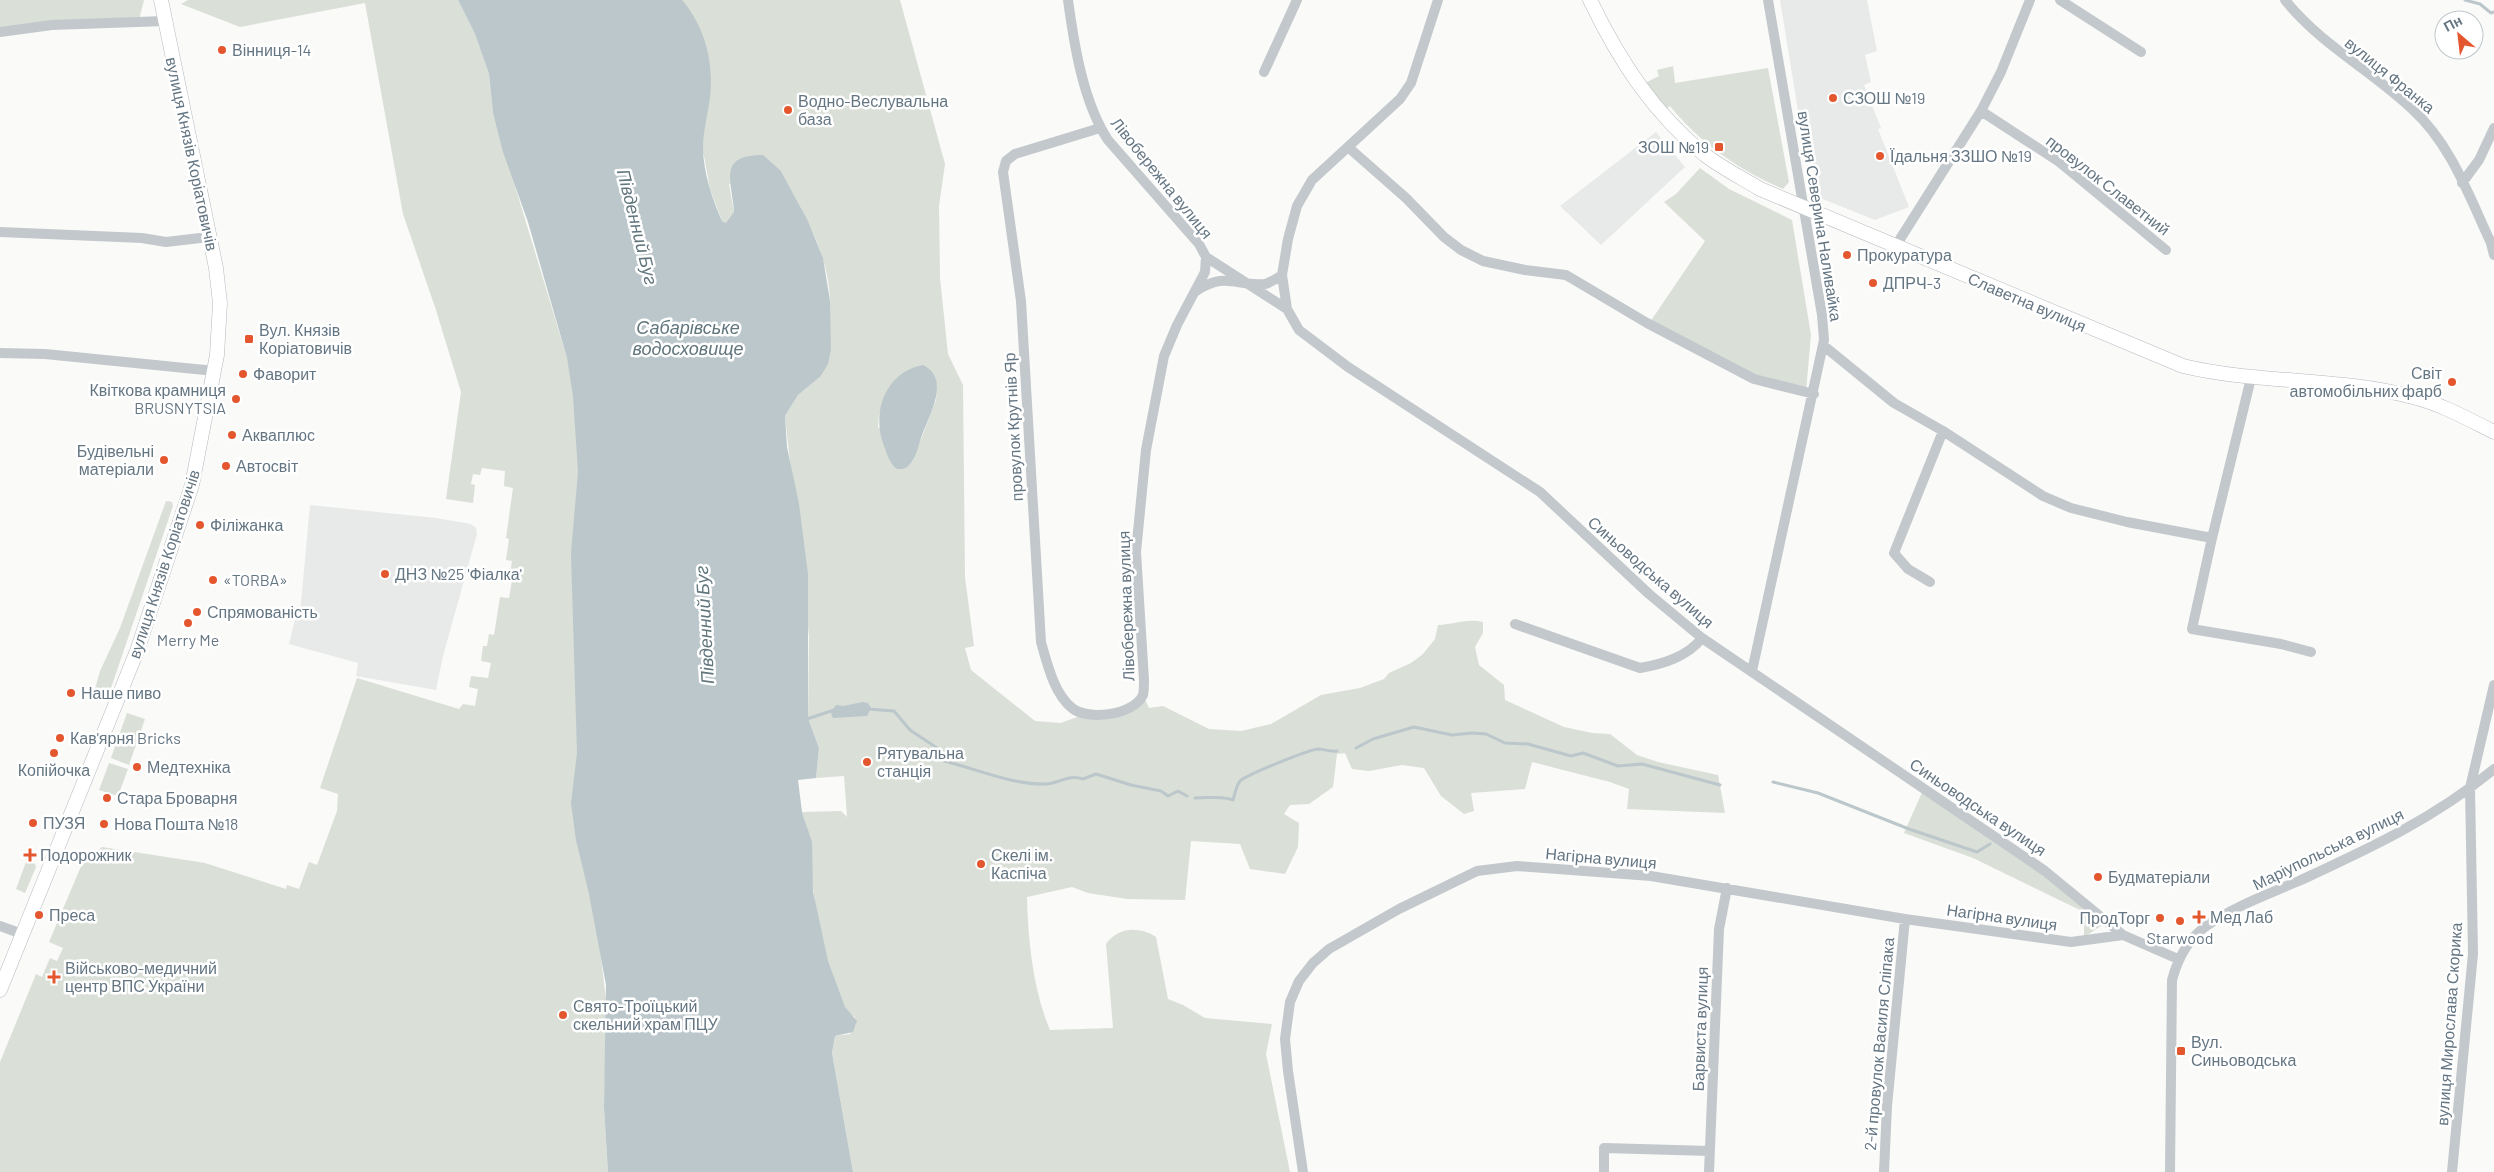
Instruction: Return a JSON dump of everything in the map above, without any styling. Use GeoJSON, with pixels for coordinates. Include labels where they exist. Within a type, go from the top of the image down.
{"type":"FeatureCollection","features":[{"type":"Feature","properties":{"kind":"main road","name":"вулиця Князів Коріатовичів"},"geometry":{"type":"LineString","coordinates":[[0,990],[143,633],[192,486],[215,371],[220,303],[216,268],[161,0]]}},
{"type":"Feature","properties":{"kind":"main road","name":"Славетна вулиця"},"geometry":{"type":"LineString","coordinates":[[1590,0],[1627,69],[1654,104],[1706,156],[1760,189],[2162,359],[2204,371],[2251,378],[2364,388],[2414,397],[2494,432]]}},
{"type":"Feature","properties":{"kind":"street","name":"Лівобережна вулиця"},"geometry":{"type":"LineString","coordinates":[[1068,0],[1073,36],[1093,111],[1100,128],[1108,140],[1199,244],[1206,258],[1205,272],[1176,325],[1164,356],[1145,458],[1136,552],[1144,671],[1143,695]]}},
{"type":"Feature","properties":{"kind":"street"},"geometry":{"type":"LineString","coordinates":[[1264,72],[1296,0]]}},
{"type":"Feature","properties":{"kind":"street","name":"Синьоводська вулиця"},"geometry":{"type":"LineString","coordinates":[[1438,0],[1411,83],[1400,98],[1312,180],[1303,193],[1288,238],[1282,275],[1287,309],[1298,330],[1348,367],[1540,492],[1649,594],[1702,638],[2045,871],[2123,935],[2178,958]]}},
{"type":"Feature","properties":{"kind":"street","name":"вулиця Северина Наливайка"},"geometry":{"type":"LineString","coordinates":[[1752,671],[1824,346],[1822,315],[1768,0]]}},
{"type":"Feature","properties":{"kind":"street"},"geometry":{"type":"LineString","coordinates":[[1895,247],[1981,111],[2001,72],[2030,0]]}},
{"type":"Feature","properties":{"kind":"street"},"geometry":{"type":"LineString","coordinates":[[2060,0],[2141,52]]}},
{"type":"Feature","properties":{"kind":"street","name":"вулиця Франка"},"geometry":{"type":"LineString","coordinates":[[2285,0],[2324,42],[2412,108],[2448,150],[2491,243],[2494,255]]}},
{"type":"Feature","properties":{"kind":"street"},"geometry":{"type":"LineString","coordinates":[[0,32],[52,25],[165,21]]}},
{"type":"Feature","properties":{"kind":"street","name":"провулок Славетний"},"geometry":{"type":"LineString","coordinates":[[1981,111],[2058,161],[2166,250]]}},
{"type":"Feature","properties":{"kind":"street","name":"провулок Крутнів Яр"},"geometry":{"type":"LineString","coordinates":[[1100,128],[1015,154],[1006,161],[1003,172],[1021,301],[1040,629],[1045,656],[1055,683],[1064,699],[1072,708],[1085,714],[1100,715],[1118,712],[1132,706],[1143,695]]}},
{"type":"Feature","properties":{"kind":"street"},"geometry":{"type":"LineString","coordinates":[[2462,183],[2479,160],[2494,128]]}},
{"type":"Feature","properties":{"kind":"street"},"geometry":{"type":"LineString","coordinates":[[1348,147],[1406,198],[1444,237],[1461,250],[1483,261],[1566,276],[1647,323],[1754,379],[1814,394]]}},
{"type":"Feature","properties":{"kind":"street"},"geometry":{"type":"LineString","coordinates":[[0,232],[142,238],[166,242],[209,237]]}},
{"type":"Feature","properties":{"kind":"street"},"geometry":{"type":"LineString","coordinates":[[1206,258],[1287,309]]}},
{"type":"Feature","properties":{"kind":"street"},"geometry":{"type":"LineString","coordinates":[[1196,291],[1218,280],[1266,284],[1282,275]]}},
{"type":"Feature","properties":{"kind":"street"},"geometry":{"type":"LineString","coordinates":[[1824,346],[1894,403],[1943,431],[2043,496],[2071,508],[2127,522],[2212,538]]}},
{"type":"Feature","properties":{"kind":"street"},"geometry":{"type":"LineString","coordinates":[[0,353],[45,354],[215,371]]}},
{"type":"Feature","properties":{"kind":"street"},"geometry":{"type":"LineString","coordinates":[[2251,378],[2192,629],[2281,644],[2312,652]]}},
{"type":"Feature","properties":{"kind":"street"},"geometry":{"type":"LineString","coordinates":[[1930,582],[1908,569],[1894,553],[1943,431]]}},
{"type":"Feature","properties":{"kind":"street"},"geometry":{"type":"LineString","coordinates":[[1515,624],[1640,668],[1662,664],[1693,649],[1702,638]]}},
{"type":"Feature","properties":{"kind":"street","name":"вулиця Мирослава Скорика"},"geometry":{"type":"LineString","coordinates":[[2452,1172],[2473,954],[2470,788],[2494,685]]}},
{"type":"Feature","properties":{"kind":"street","name":"Маріупольська вулиця"},"geometry":{"type":"LineString","coordinates":[[2178,958],[2192,938],[2220,917],[2395,835],[2434,814],[2494,769]]}},
{"type":"Feature","properties":{"kind":"street","name":"Нагірна вулиця"},"geometry":{"type":"LineString","coordinates":[[1303,1172],[1285,1039],[1290,1002],[1299,981],[1313,963],[1329,949],[1432,892],[1477,871],[1517,866],[1651,876],[1905,919],[2071,942],[2123,935]]}},
{"type":"Feature","properties":{"kind":"street","name":"Барвиста вулиця"},"geometry":{"type":"LineString","coordinates":[[1709,1172],[1719,930],[1727,888]]}},
{"type":"Feature","properties":{"kind":"street","name":"2-й провулок Василя Сліпака"},"geometry":{"type":"LineString","coordinates":[[1884,1172],[1887,1106],[1905,919]]}},
{"type":"Feature","properties":{"kind":"street"},"geometry":{"type":"LineString","coordinates":[[0,926],[22,934]]}},
{"type":"Feature","properties":{"kind":"street"},"geometry":{"type":"LineString","coordinates":[[2170,1172],[2172,980],[2178,958]]}},
{"type":"Feature","properties":{"kind":"street"},"geometry":{"type":"LineString","coordinates":[[1604,1172],[1604,1148],[1710,1151]]}},
{"type":"Feature","properties":{"kind":"shaded area"},"geometry":{"type":"Polygon","coordinates":[[[0,0],[144,0],[138,24],[0,32],[0,0]]]}},
{"type":"Feature","properties":{"kind":"shaded area"},"geometry":{"type":"Polygon","coordinates":[[[188,0],[458,0],[475,34],[489,74],[493,113],[567,358],[594,481],[600,950],[607,1008],[604,1108],[608,1172],[0,1172],[0,1062],[36,974],[42,977],[50,958],[57,961],[63,948],[49,942],[87,852],[97,851],[102,847],[205,863],[286,889],[287,885],[299,889],[309,862],[317,865],[337,811],[338,794],[320,788],[357,678],[459,709],[463,704],[475,706],[478,689],[469,687],[471,676],[488,678],[491,663],[481,661],[483,646],[487,646],[489,634],[494,635],[500,597],[509,598],[512,581],[509,580],[512,561],[506,560],[509,539],[506,538],[513,488],[504,486],[505,471],[482,468],[480,475],[473,474],[471,484],[475,485],[473,503],[446,499],[461,392],[436,310],[403,214],[365,3],[240,27],[181,4],[188,0]]]}},
{"type":"Feature","properties":{"kind":"shaded area"},"geometry":{"type":"Polygon","coordinates":[[[643,0],[900,0],[945,164],[939,206],[940,278],[948,354],[963,385],[965,577],[974,646],[965,648],[971,670],[1035,721],[1061,723],[1085,714],[1118,712],[1143,695],[1149,708],[1163,706],[1209,729],[1241,731],[1271,724],[1321,695],[1360,688],[1384,679],[1389,673],[1411,663],[1423,654],[1435,639],[1438,625],[1478,621],[1483,622],[1483,633],[1475,647],[1479,665],[1504,685],[1505,700],[1564,727],[1592,733],[1610,734],[1637,755],[1658,762],[1718,775],[1725,813],[1627,809],[1629,789],[1610,782],[1532,762],[1525,789],[1471,793],[1474,811],[1464,814],[1441,796],[1424,768],[1402,765],[1369,771],[1352,769],[1345,753],[1337,754],[1333,787],[1309,804],[1290,805],[1284,814],[1299,823],[1298,847],[1285,874],[1250,869],[1240,844],[1191,841],[1185,900],[1127,899],[1088,893],[1072,887],[1027,897],[1032,965],[1039,999],[1050,1030],[1113,1028],[1106,944],[1116,934],[1129,930],[1143,931],[1156,937],[1168,999],[1183,1005],[1205,1018],[1272,1024],[1266,1054],[1290,1172],[853,1172],[832,1053],[835,1036],[850,1034],[856,1025],[855,1017],[847,1010],[840,998],[828,962],[816,907],[810,843],[802,812],[841,811],[847,817],[844,776],[816,778],[819,748],[808,718],[809,636],[785,416],[798,395],[820,377],[829,322],[829,286],[814,234],[781,171],[729,184],[734,212],[749,234],[722,221],[710,189],[704,156],[643,0]],[[932,372],[879,414],[878,427],[915,455],[936,400],[937,387],[932,372]]]}},
{"type":"Feature","properties":{"kind":"shaded area","name":"СЗОШ №19"},"geometry":{"type":"Polygon","coordinates":[[[1780,0],[1867,0],[1877,51],[1865,55],[1871,82],[1864,85],[1881,128],[1878,129],[1909,207],[1875,220],[1815,196],[1812,181],[1815,180],[1810,151],[1812,150],[1806,117],[1799,117],[1780,0]]]}},
{"type":"Feature","properties":{"kind":"shaded area"},"geometry":{"type":"Polygon","coordinates":[[[1673,66],[1675,83],[1768,68],[1789,182],[1783,189],[1751,173],[1707,144],[1670,106],[1665,110],[1645,83],[1659,76],[1657,70],[1673,66]]]}},
{"type":"Feature","properties":{"kind":"shaded area"},"geometry":{"type":"Polygon","coordinates":[[[1656,132],[1685,167],[1601,245],[1560,206],[1656,132]]]}},
{"type":"Feature","properties":{"kind":"shaded area"},"geometry":{"type":"Polygon","coordinates":[[[1700,168],[1729,189],[1792,220],[1811,335],[1806,391],[1755,377],[1650,322],[1705,241],[1664,202],[1676,194],[1700,168]]]}},
{"type":"Feature","properties":{"kind":"shaded area"},"geometry":{"type":"Polygon","coordinates":[[[166,501],[172,502],[173,506],[111,688],[94,701],[92,700],[100,671],[120,628],[166,501]]]}},
{"type":"Feature","properties":{"kind":"shaded area","name":"ДНЗ №25 'Фіалка'"},"geometry":{"type":"Polygon","coordinates":[[[310,505],[436,518],[471,524],[476,528],[477,534],[443,656],[436,690],[356,676],[358,663],[289,644],[296,615],[300,614],[310,505]]]}},
{"type":"Feature","properties":{"kind":"shaded area"},"geometry":{"type":"Polygon","coordinates":[[[127,713],[145,719],[129,765],[111,758],[127,713]]]}},
{"type":"Feature","properties":{"kind":"shaded area"},"geometry":{"type":"Polygon","coordinates":[[[109,763],[128,769],[118,796],[99,790],[109,763]]]}},
{"type":"Feature","properties":{"kind":"shaded area"},"geometry":{"type":"Polygon","coordinates":[[[1924,788],[2045,871],[2099,917],[2101,926],[2084,937],[2084,912],[1973,858],[1904,833],[1924,788]]]}},
{"type":"Feature","properties":{"kind":"shaded area"},"geometry":{"type":"Polygon","coordinates":[[[29,861],[35,864],[36,867],[25,893],[16,889],[26,862],[29,861]]]}},
{"type":"Feature","properties":{"kind":"water","name":"Сабарівське водосховище"},"geometry":{"type":"Polygon","coordinates":[[[458,0],[682,0],[697,22],[709,58],[711,84],[703,156],[709,185],[722,221],[726,223],[734,212],[730,180],[730,172],[733,165],[748,156],[763,155],[781,171],[808,221],[823,258],[830,301],[831,350],[828,364],[820,377],[798,395],[785,416],[787,447],[799,504],[808,574],[808,718],[819,748],[816,778],[798,780],[802,812],[812,842],[813,891],[828,961],[845,1007],[857,1021],[853,1032],[835,1036],[832,1053],[853,1172],[608,1172],[604,1108],[606,985],[589,894],[576,840],[571,803],[577,753],[571,553],[578,472],[573,396],[567,358],[528,222],[503,152],[493,113],[489,74],[475,34],[458,0]]]}},
{"type":"Feature","properties":{"kind":"water"},"geometry":{"type":"Polygon","coordinates":[[[923,365],[932,371],[936,379],[936,399],[913,460],[906,468],[897,469],[889,459],[880,433],[879,420],[884,396],[899,376],[910,369],[923,365]]]}},
{"type":"Feature","properties":{"kind":"water"},"geometry":{"type":"Polygon","coordinates":[[[863,702],[868,703],[871,708],[867,716],[833,718],[831,713],[836,705],[843,706],[863,702]]]}},
{"type":"Feature","properties":{"kind":"waterway"},"geometry":{"type":"LineString","coordinates":[[2465,0],[2480,4],[2491,13],[2494,12]]}},
{"type":"Feature","properties":{"kind":"waterway"},"geometry":{"type":"LineString","coordinates":[[867,709],[894,711],[910,730],[937,748],[944,761],[995,776],[1020,782],[1046,784],[1069,778],[1083,779],[1096,774],[1131,785],[1161,791],[1168,796],[1178,791],[1187,796]]}},
{"type":"Feature","properties":{"kind":"waterway"},"geometry":{"type":"LineString","coordinates":[[804,720],[834,710]]}},
{"type":"Feature","properties":{"kind":"waterway"},"geometry":{"type":"LineString","coordinates":[[1356,748],[1373,739],[1414,727],[1452,735],[1486,734],[1505,743],[1528,744],[1571,756],[1583,753],[1618,766],[1642,764],[1720,785]]}},
{"type":"Feature","properties":{"kind":"waterway"},"geometry":{"type":"LineString","coordinates":[[1195,798],[1209,797],[1233,800],[1240,781],[1253,774],[1312,750],[1337,751]]}},
{"type":"Feature","properties":{"kind":"waterway"},"geometry":{"type":"LineString","coordinates":[[1773,782],[1818,793],[1909,829],[1977,852],[1990,844]]}},
{"type":"Feature","properties":{"kind":"place","name":"Вінниця-14"},"geometry":{"type":"Point","coordinates":[222,50]}},
{"type":"Feature","properties":{"kind":"place","name":"СЗОШ №19"},"geometry":{"type":"Point","coordinates":[1833,98]}},
{"type":"Feature","properties":{"kind":"place","name":"Водно-Веслувальна база"},"geometry":{"type":"Point","coordinates":[788,110]}},
{"type":"Feature","properties":{"kind":"place","name":"ЗОШ №19"},"geometry":{"type":"Point","coordinates":[1719,147]}},
{"type":"Feature","properties":{"kind":"place","name":"Їдальня ЗЗШО №19"},"geometry":{"type":"Point","coordinates":[1880,156]}},
{"type":"Feature","properties":{"kind":"place","name":"Прокуратура"},"geometry":{"type":"Point","coordinates":[1847,255]}},
{"type":"Feature","properties":{"kind":"place","name":"ДПРЧ-3"},"geometry":{"type":"Point","coordinates":[1873,283]}},
{"type":"Feature","properties":{"kind":"place","name":"Вул. Князів Коріатовичів"},"geometry":{"type":"Point","coordinates":[249,339]}},
{"type":"Feature","properties":{"kind":"place","name":"Фаворит"},"geometry":{"type":"Point","coordinates":[243,374]}},
{"type":"Feature","properties":{"kind":"place","name":"Світ автомобільних фарб"},"geometry":{"type":"Point","coordinates":[2452,382]}},
{"type":"Feature","properties":{"kind":"place","name":"Квіткова крамниця BRUSNYTSIA"},"geometry":{"type":"Point","coordinates":[236,399]}},
{"type":"Feature","properties":{"kind":"place","name":"Акваплюс"},"geometry":{"type":"Point","coordinates":[232,435]}},
{"type":"Feature","properties":{"kind":"place","name":"Будівельні матеріали"},"geometry":{"type":"Point","coordinates":[164,460]}},
{"type":"Feature","properties":{"kind":"place","name":"Автосвіт"},"geometry":{"type":"Point","coordinates":[226,466]}},
{"type":"Feature","properties":{"kind":"place","name":"Філіжанка"},"geometry":{"type":"Point","coordinates":[200,525]}},
{"type":"Feature","properties":{"kind":"place","name":"ДНЗ №25 'Фіалка'"},"geometry":{"type":"Point","coordinates":[385,574]}},
{"type":"Feature","properties":{"kind":"place","name":"«TORBA»"},"geometry":{"type":"Point","coordinates":[213,580]}},
{"type":"Feature","properties":{"kind":"place","name":"Спрямованість"},"geometry":{"type":"Point","coordinates":[197,612]}},
{"type":"Feature","properties":{"kind":"place","name":"Merry Me"},"geometry":{"type":"Point","coordinates":[188,623]}},
{"type":"Feature","properties":{"kind":"place","name":"Наше пиво"},"geometry":{"type":"Point","coordinates":[71,693]}},
{"type":"Feature","properties":{"kind":"place","name":"Кав'ярня Bricks"},"geometry":{"type":"Point","coordinates":[60,738]}},
{"type":"Feature","properties":{"kind":"place","name":"Копійочка"},"geometry":{"type":"Point","coordinates":[54,753]}},
{"type":"Feature","properties":{"kind":"place","name":"Рятувальна станція"},"geometry":{"type":"Point","coordinates":[867,762]}},
{"type":"Feature","properties":{"kind":"place","name":"Медтехніка"},"geometry":{"type":"Point","coordinates":[137,767]}},
{"type":"Feature","properties":{"kind":"place","name":"Стара Броварня"},"geometry":{"type":"Point","coordinates":[107,798]}},
{"type":"Feature","properties":{"kind":"place","name":"ПУЗЯ"},"geometry":{"type":"Point","coordinates":[33,823]}},
{"type":"Feature","properties":{"kind":"place","name":"Нова Пошта №18"},"geometry":{"type":"Point","coordinates":[104,824]}},
{"type":"Feature","properties":{"kind":"place","name":"Подорожник"},"geometry":{"type":"Point","coordinates":[30,855]}},
{"type":"Feature","properties":{"kind":"place","name":"Скелі ім. Каспіча"},"geometry":{"type":"Point","coordinates":[981,864]}},
{"type":"Feature","properties":{"kind":"place","name":"Будматеріали"},"geometry":{"type":"Point","coordinates":[2098,877]}},
{"type":"Feature","properties":{"kind":"place","name":"Преса"},"geometry":{"type":"Point","coordinates":[39,915]}},
{"type":"Feature","properties":{"kind":"place","name":"Мед Лаб"},"geometry":{"type":"Point","coordinates":[2199,917]}},
{"type":"Feature","properties":{"kind":"place","name":"ПродТорг"},"geometry":{"type":"Point","coordinates":[2160,918]}},
{"type":"Feature","properties":{"kind":"place","name":"Starwood"},"geometry":{"type":"Point","coordinates":[2180,921]}},
{"type":"Feature","properties":{"kind":"place","name":"Військово-медичний центр ВПС України"},"geometry":{"type":"Point","coordinates":[54,977]}},
{"type":"Feature","properties":{"kind":"place","name":"Свято-Троїцький скельний храм ПЦУ"},"geometry":{"type":"Point","coordinates":[563,1015]}},
{"type":"Feature","properties":{"kind":"place","name":"Вул. Синьоводська"},"geometry":{"type":"Point","coordinates":[2181,1051]}},
{"type":"Feature","properties":{"kind":"water label","name":"Південний Буг"},"geometry":{"type":"Point","coordinates":[637,227]}},
{"type":"Feature","properties":{"kind":"water label","name":"Південний Буг"},"geometry":{"type":"Point","coordinates":[705,625]}}]}
